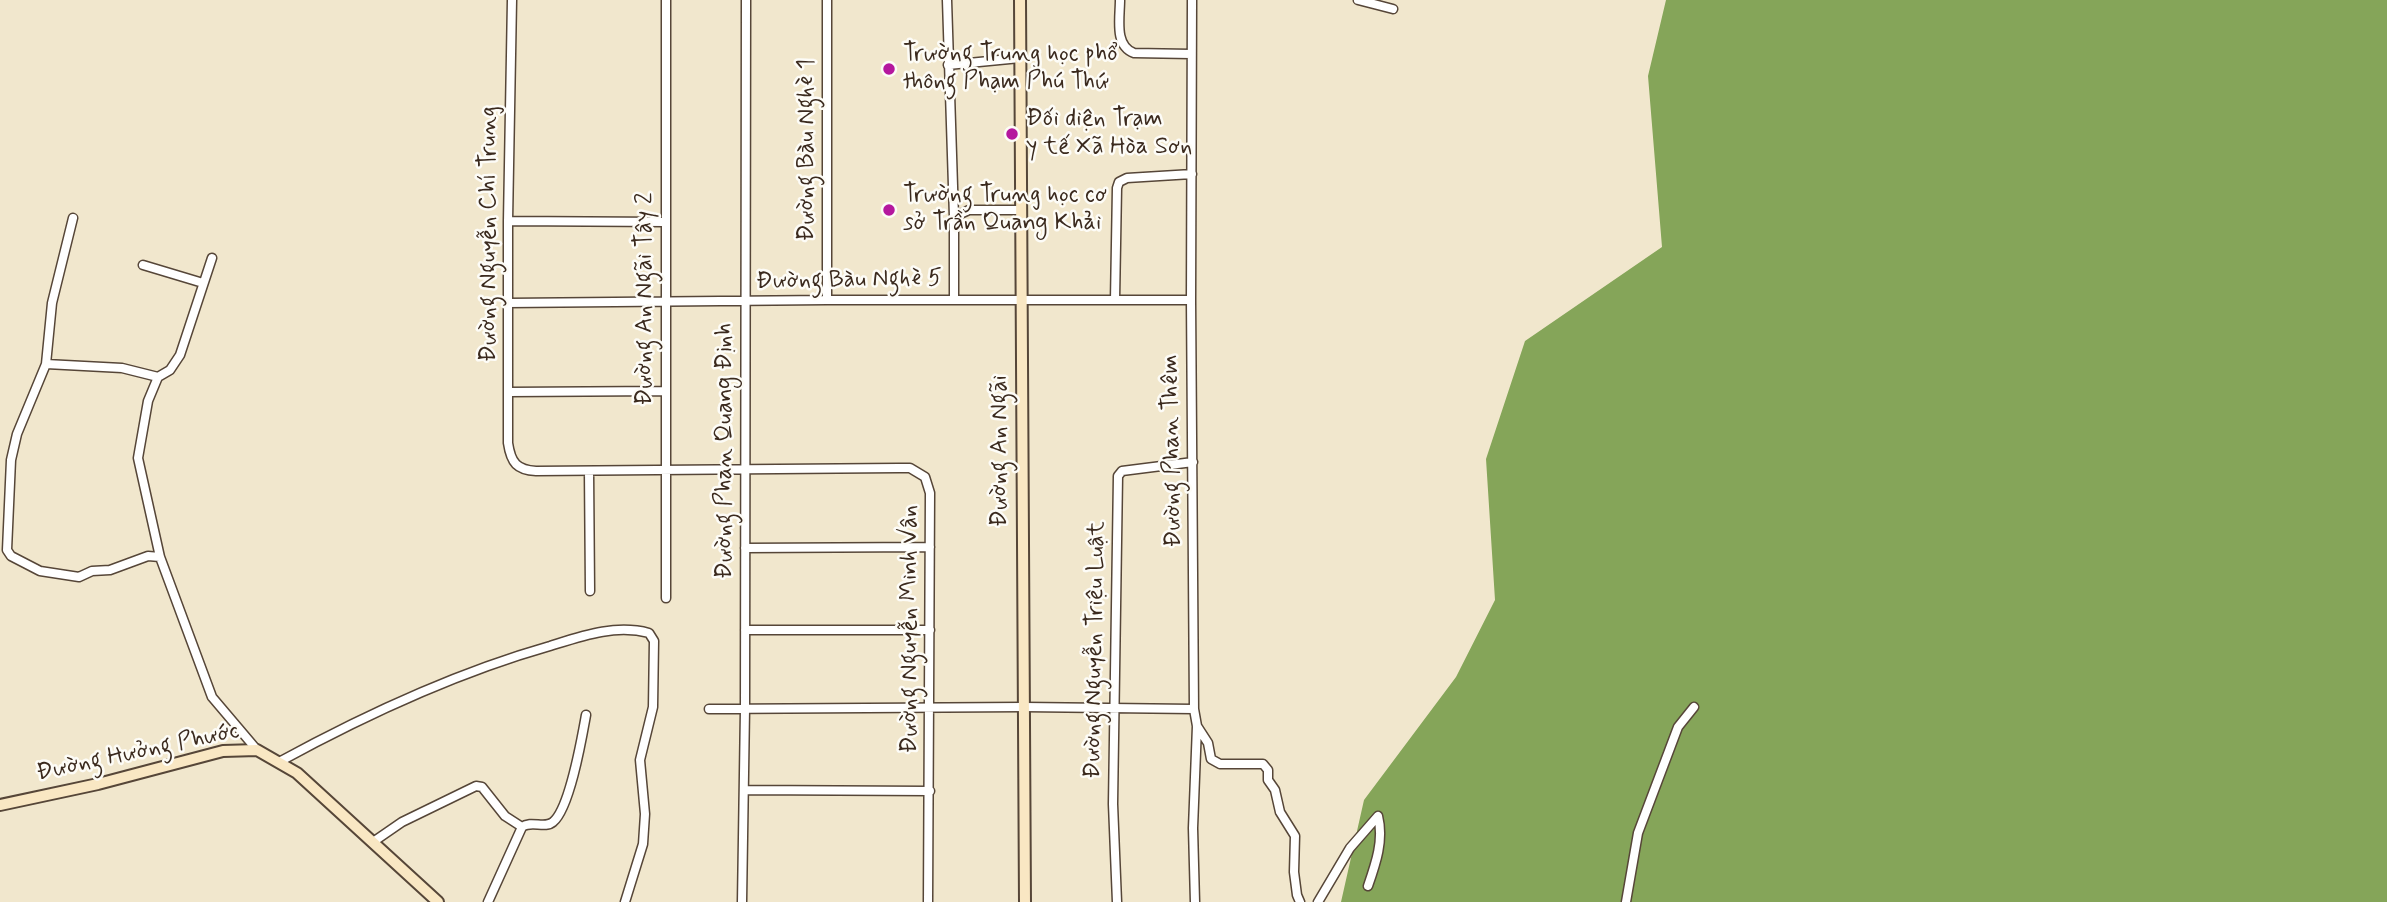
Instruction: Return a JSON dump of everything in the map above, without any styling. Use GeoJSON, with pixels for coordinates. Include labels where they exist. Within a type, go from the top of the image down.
{"type":"FeatureCollection","features":[{"type":"Feature","properties":{"kind":"main road","name":"Đường An Ngãi"},"geometry":{"type":"LineString","coordinates":[[1020,0],[1025,902]]}},
{"type":"Feature","properties":{"kind":"main road","name":"Đường Hưởng Phước"},"geometry":{"type":"LineString","coordinates":[[0,805],[223,751],[257,750],[297,773],[435,901]]}},
{"type":"Feature","properties":{"kind":"street","name":"Đường Nguyễn Chí Trung"},"geometry":{"type":"LineString","coordinates":[[512,0],[508,393],[510,454],[516,466]]}},
{"type":"Feature","properties":{"kind":"street","name":"Đường An Ngãi Tây 2"},"geometry":{"type":"LineString","coordinates":[[666,0],[666,598]]}},
{"type":"Feature","properties":{"kind":"street","name":"Đường Phan Quang Định"},"geometry":{"type":"LineString","coordinates":[[742,902],[745,709],[746,0]]}},
{"type":"Feature","properties":{"kind":"street","name":"Đường Bàu Nghè 1"},"geometry":{"type":"LineString","coordinates":[[827,0],[827,300]]}},
{"type":"Feature","properties":{"kind":"street"},"geometry":{"type":"LineString","coordinates":[[947,0],[954,300]]}},
{"type":"Feature","properties":{"kind":"street"},"geometry":{"type":"LineString","coordinates":[[1119,0],[1120,37],[1126,51],[1191,54]]}},
{"type":"Feature","properties":{"kind":"street","name":"Đường Phan Thêm"},"geometry":{"type":"LineString","coordinates":[[1192,0],[1191,300],[1194,709],[1197,726],[1193,804],[1195,902]]}},
{"type":"Feature","properties":{"kind":"street"},"geometry":{"type":"LineString","coordinates":[[1358,0],[1392,9]]}},
{"type":"Feature","properties":{"kind":"street"},"geometry":{"type":"LineString","coordinates":[[948,65],[1020,58]]}},
{"type":"Feature","properties":{"kind":"street"},"geometry":{"type":"LineString","coordinates":[[1115,300],[1119,182],[1127,178],[1192,174]]}},
{"type":"Feature","properties":{"kind":"street"},"geometry":{"type":"LineString","coordinates":[[954,217],[969,210],[1020,210]]}},
{"type":"Feature","properties":{"kind":"street"},"geometry":{"type":"LineString","coordinates":[[73,218],[52,303],[46,365],[17,434],[12,460],[7,550],[11,556],[40,571],[79,577],[92,571],[110,570],[148,556],[160,557]]}},
{"type":"Feature","properties":{"kind":"street"},"geometry":{"type":"LineString","coordinates":[[508,221],[666,222]]}},
{"type":"Feature","properties":{"kind":"street"},"geometry":{"type":"LineString","coordinates":[[212,258],[180,355],[170,370],[158,377],[148,401],[138,458],[160,557],[212,697],[257,750]]}},
{"type":"Feature","properties":{"kind":"street"},"geometry":{"type":"LineString","coordinates":[[143,265],[203,282]]}},
{"type":"Feature","properties":{"kind":"street","name":"Đường Bàu Nghè 5"},"geometry":{"type":"LineString","coordinates":[[508,303],[1191,300]]}},
{"type":"Feature","properties":{"kind":"street"},"geometry":{"type":"LineString","coordinates":[[46,365],[122,368],[158,377]]}},
{"type":"Feature","properties":{"kind":"street"},"geometry":{"type":"LineString","coordinates":[[508,393],[664,391]]}},
{"type":"Feature","properties":{"kind":"street","name":"Đường Nguyễn Triệu Luật"},"geometry":{"type":"LineString","coordinates":[[1117,902],[1113,804],[1118,476],[1122,471],[1194,462]]}},
{"type":"Feature","properties":{"kind":"street","name":"Đường Nguyễn Minh Vân"},"geometry":{"type":"LineString","coordinates":[[516,466],[527,470],[589,471],[910,468],[923,474],[929,485],[930,547],[929,902]]}},
{"type":"Feature","properties":{"kind":"street"},"geometry":{"type":"LineString","coordinates":[[589,471],[590,591]]}},
{"type":"Feature","properties":{"kind":"street"},"geometry":{"type":"LineString","coordinates":[[745,548],[930,547]]}},
{"type":"Feature","properties":{"kind":"street"},"geometry":{"type":"LineString","coordinates":[[279,762],[369,715],[519,655],[608,631],[633,630],[649,633],[654,641],[653,707],[640,760],[645,814],[643,844],[625,902]]}},
{"type":"Feature","properties":{"kind":"street"},"geometry":{"type":"LineString","coordinates":[[745,630],[930,630]]}},
{"type":"Feature","properties":{"kind":"street"},"geometry":{"type":"LineString","coordinates":[[1626,902],[1639,833],[1678,727],[1694,707]]}},
{"type":"Feature","properties":{"kind":"street"},"geometry":{"type":"LineString","coordinates":[[709,709],[1194,709]]}},
{"type":"Feature","properties":{"kind":"street"},"geometry":{"type":"LineString","coordinates":[[488,902],[522,827],[526,824],[548,824],[557,818],[575,769],[586,715]]}},
{"type":"Feature","properties":{"kind":"street"},"geometry":{"type":"LineString","coordinates":[[1197,726],[1208,743],[1211,759],[1220,764],[1263,764],[1268,770],[1268,780],[1275,790],[1280,812],[1295,836],[1294,872],[1300,902]]}},
{"type":"Feature","properties":{"kind":"street"},"geometry":{"type":"LineString","coordinates":[[373,842],[409,818],[476,786],[482,787],[505,817],[522,827]]}},
{"type":"Feature","properties":{"kind":"street"},"geometry":{"type":"LineString","coordinates":[[744,790],[930,790]]}},
{"type":"Feature","properties":{"kind":"street"},"geometry":{"type":"LineString","coordinates":[[1318,902],[1350,848],[1378,816],[1381,829],[1379,846],[1368,886]]}},
{"type":"Feature","properties":{"kind":"green space"},"geometry":{"type":"Polygon","coordinates":[[[1666,0],[2387,0],[2387,902],[1341,902],[1364,800],[1456,677],[1495,600],[1486,459],[1525,341],[1662,247],[1648,76],[1666,0]]]}},
{"type":"Feature","properties":{"kind":"place","name":"Trường Trung học phổ thông Phạm Phú Thứ"},"geometry":{"type":"Point","coordinates":[889,69]}},
{"type":"Feature","properties":{"kind":"place","name":"Đối diện Trạm y tế Xã Hòa Sơn"},"geometry":{"type":"Point","coordinates":[1012,134]}},
{"type":"Feature","properties":{"kind":"place","name":"Trường Trung học cơ sở Trần Quang Khải"},"geometry":{"type":"Point","coordinates":[889,210]}}]}
